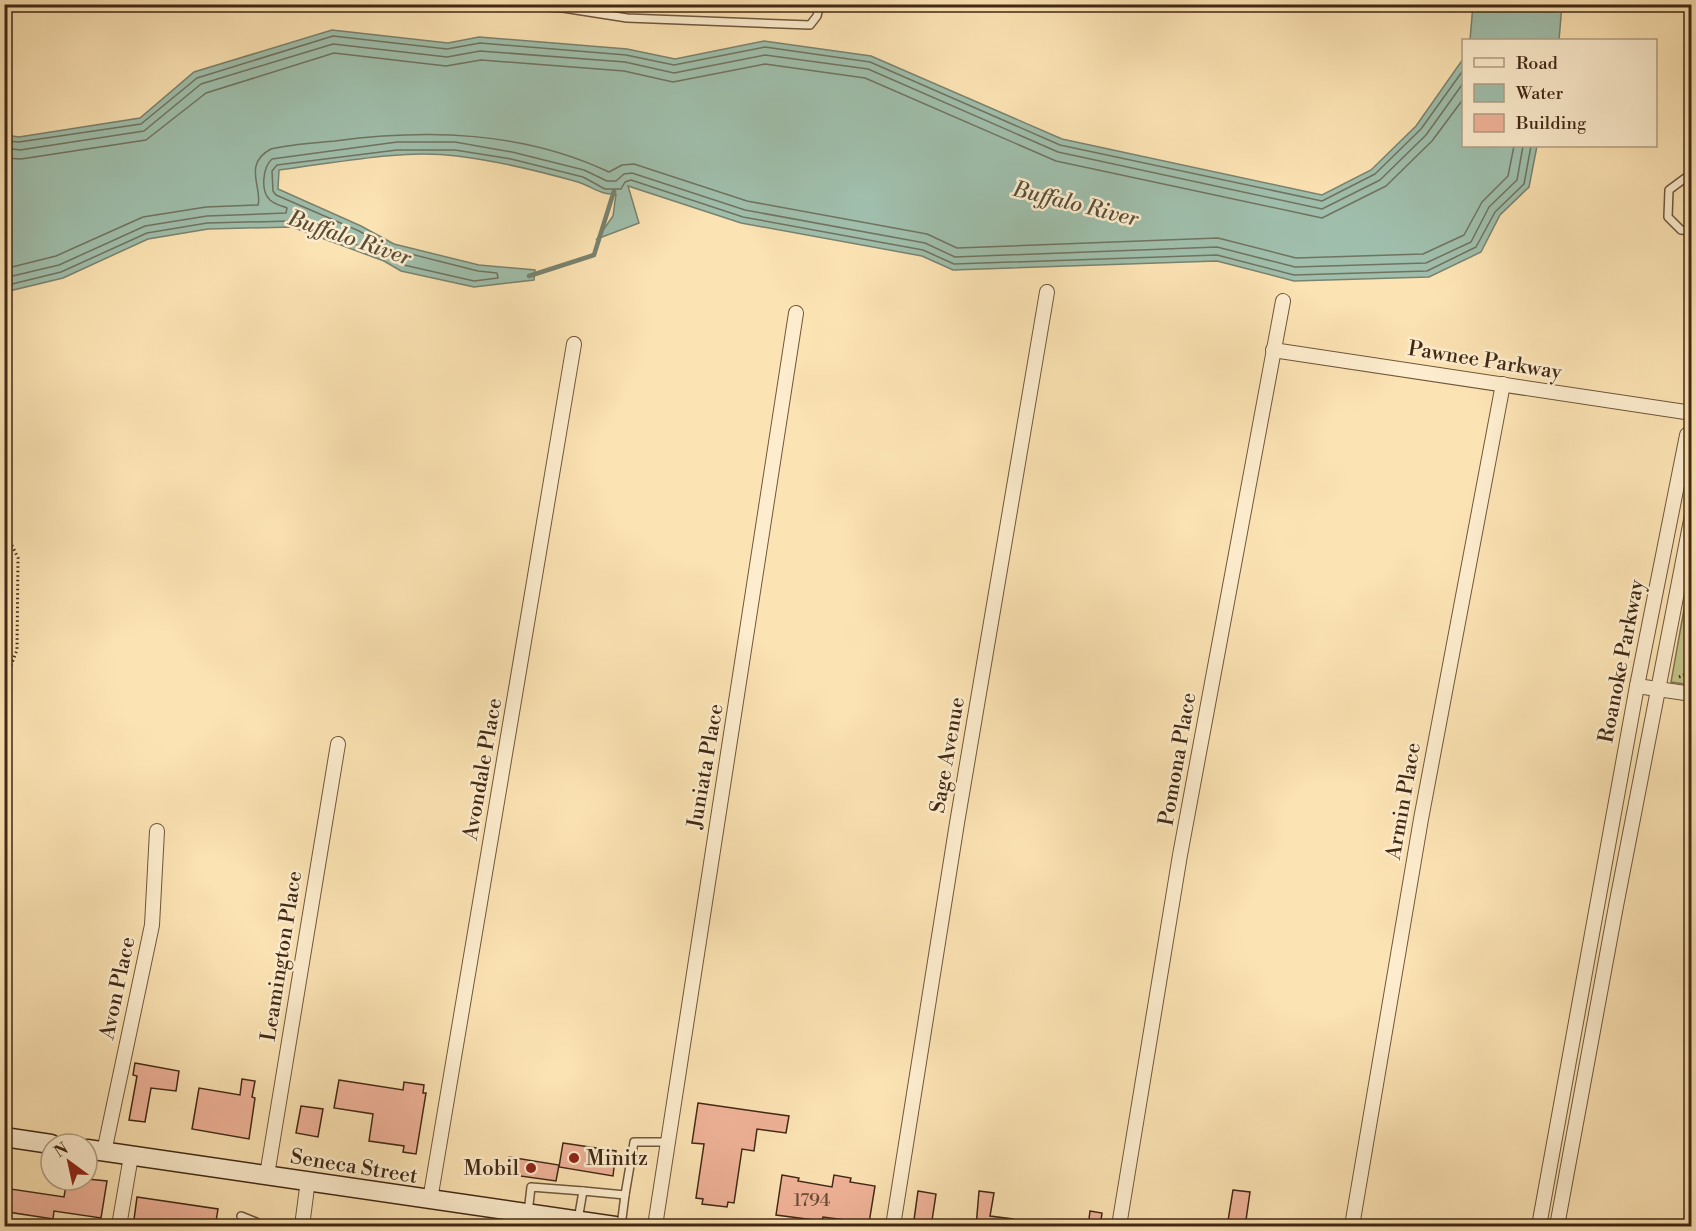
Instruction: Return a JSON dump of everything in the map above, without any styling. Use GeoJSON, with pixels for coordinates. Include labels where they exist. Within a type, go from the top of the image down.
{"type":"FeatureCollection","features":[{"type":"Feature","properties":{"kind":"main road"},"geometry":{"type":"LineString","coordinates":[[4,1137],[39,1142]]}},
{"type":"Feature","properties":{"kind":"main road","name":"Seneca Street"},"geometry":{"type":"LineString","coordinates":[[99,1151],[308,1180],[430,1200],[517,1218],[578,1221],[615,1227]]}},
{"type":"Feature","properties":{"kind":"street","name":"Sage Avenue"},"geometry":{"type":"LineString","coordinates":[[893,1227],[957,824],[1047,292]]}},
{"type":"Feature","properties":{"kind":"street","name":"Pomona Place"},"geometry":{"type":"LineString","coordinates":[[1119,1227],[1180,855],[1283,301]]}},
{"type":"Feature","properties":{"kind":"street","name":"Juniata Place"},"geometry":{"type":"LineString","coordinates":[[655,1227],[743,670],[796,313]]}},
{"type":"Feature","properties":{"kind":"street","name":"Avondale Place"},"geometry":{"type":"LineString","coordinates":[[430,1200],[574,344]]}},
{"type":"Feature","properties":{"kind":"street","name":"Pawnee Parkway"},"geometry":{"type":"LineString","coordinates":[[1273,350],[1692,413]]}},
{"type":"Feature","properties":{"kind":"street","name":"Armin Place"},"geometry":{"type":"LineString","coordinates":[[1353,1227],[1421,819],[1503,384]]}},
{"type":"Feature","properties":{"kind":"street","name":"Roanoke Parkway"},"geometry":{"type":"LineString","coordinates":[[1539,1227],[1637,686],[1687,435],[1692,431]]}},
{"type":"Feature","properties":{"kind":"street","name":"Roanoke Parkway"},"geometry":{"type":"LineString","coordinates":[[1557,1227],[1616,906],[1692,515]]}},
{"type":"Feature","properties":{"kind":"street"},"geometry":{"type":"LineString","coordinates":[[1637,686],[1692,694]]}},
{"type":"Feature","properties":{"kind":"street","name":"Leamington Place"},"geometry":{"type":"LineString","coordinates":[[267,1176],[338,744]]}},
{"type":"Feature","properties":{"kind":"street","name":"Avon Place"},"geometry":{"type":"LineString","coordinates":[[99,1139],[152,925],[157,831]]}},
{"type":"Feature","properties":{"kind":"street"},"geometry":{"type":"LineString","coordinates":[[1597,902],[1616,906]]}},
{"type":"Feature","properties":{"kind":"street"},"geometry":{"type":"LineString","coordinates":[[1561,1099],[1580,1103]]}},
{"type":"Feature","properties":{"kind":"street"},"geometry":{"type":"LineString","coordinates":[[119,1227],[131,1156]]}},
{"type":"Feature","properties":{"kind":"street"},"geometry":{"type":"LineString","coordinates":[[302,1227],[308,1180]]}},
{"type":"Feature","properties":{"kind":"lane"},"geometry":{"type":"LineString","coordinates":[[495,4],[563,8],[627,18],[810,25],[818,16],[820,4]]}},
{"type":"Feature","properties":{"kind":"lane"},"geometry":{"type":"LineString","coordinates":[[1692,173],[1669,190],[1668,217],[1681,230],[1692,231]]}},
{"type":"Feature","properties":{"kind":"lane"},"geometry":{"type":"LineString","coordinates":[[621,1227],[634,1142],[668,1142]]}},
{"type":"Feature","properties":{"kind":"lane"},"geometry":{"type":"LineString","coordinates":[[517,1218],[531,1187],[625,1195]]}},
{"type":"Feature","properties":{"kind":"lane"},"geometry":{"type":"LineString","coordinates":[[578,1221],[583,1191]]}},
{"type":"Feature","properties":{"kind":"lane"},"geometry":{"type":"LineString","coordinates":[[241,1216],[256,1222],[258,1227]]}},
{"type":"Feature","properties":{"kind":"path"},"geometry":{"type":"LineString","coordinates":[[4,530],[8,532],[18,558],[17,650],[4,684]]}},
{"type":"Feature","properties":{"kind":"green space"},"geometry":{"type":"Polygon","coordinates":[[[1691,570],[1691,685],[1671,682],[1691,570]]]}},
{"type":"Feature","properties":{"kind":"water"},"geometry":{"type":"Polygon","coordinates":[[[1473,5],[1562,5],[1559,39],[1470,39],[1473,5]]]}},
{"type":"Feature","properties":{"kind":"water"},"geometry":{"type":"Polygon","coordinates":[[[332,30],[448,43],[479,37],[627,49],[675,59],[764,41],[871,56],[1062,139],[1322,195],[1371,170],[1416,126],[1462,60],[1462,147],[1537,147],[1529,187],[1500,215],[1481,252],[1429,277],[1294,281],[1217,261],[953,270],[922,256],[741,223],[628,186],[639,223],[597,239],[613,216],[616,194],[605,193],[578,182],[533,170],[503,164],[457,156],[413,154],[279,170],[278,189],[361,226],[394,244],[479,265],[535,270],[534,280],[474,287],[401,271],[384,261],[292,227],[208,229],[148,239],[63,278],[5,292],[5,135],[19,137],[140,118],[194,72],[332,30]]]}},
{"type":"Feature","properties":{"kind":"pier"},"geometry":{"type":"Polygon","coordinates":[[[1470,4],[1565,4],[1564,13],[1470,4]]]}},
{"type":"Feature","properties":{"kind":"building"},"geometry":{"type":"Polygon","coordinates":[[[135,1063],[179,1071],[176,1091],[151,1088],[145,1122],[129,1120],[137,1076],[133,1075],[135,1063]]]}},
{"type":"Feature","properties":{"kind":"building"},"geometry":{"type":"Polygon","coordinates":[[[242,1079],[255,1081],[249,1139],[192,1129],[199,1088],[240,1095],[242,1079]]]}},
{"type":"Feature","properties":{"kind":"building"},"geometry":{"type":"Polygon","coordinates":[[[339,1080],[403,1090],[404,1082],[424,1085],[423,1093],[426,1093],[416,1154],[403,1152],[404,1146],[369,1141],[373,1114],[334,1108],[339,1080]]]}},
{"type":"Feature","properties":{"kind":"building"},"geometry":{"type":"Polygon","coordinates":[[[698,1103],[789,1116],[786,1133],[757,1129],[754,1151],[742,1149],[734,1203],[728,1202],[727,1207],[702,1204],[703,1199],[696,1198],[704,1144],[692,1143],[698,1103]]]}},
{"type":"Feature","properties":{"kind":"building"},"geometry":{"type":"Polygon","coordinates":[[[301,1106],[323,1109],[318,1137],[296,1133],[301,1106]]]}},
{"type":"Feature","properties":{"kind":"building"},"geometry":{"type":"Polygon","coordinates":[[[563,1143],[616,1151],[613,1176],[559,1167],[563,1143]]]}},
{"type":"Feature","properties":{"kind":"building"},"geometry":{"type":"Polygon","coordinates":[[[509,1157],[559,1165],[556,1181],[507,1174],[509,1157]]]}},
{"type":"Feature","properties":{"kind":"building"},"geometry":{"type":"Polygon","coordinates":[[[782,1175],[799,1178],[798,1181],[832,1187],[834,1175],[851,1178],[850,1182],[875,1186],[869,1223],[823,1217],[822,1221],[776,1215],[782,1175]]]}},
{"type":"Feature","properties":{"kind":"building"},"geometry":{"type":"Polygon","coordinates":[[[99,1180],[107,1181],[101,1218],[54,1211],[53,1219],[8,1212],[11,1189],[64,1197],[65,1192],[99,1192],[99,1180]]]}},
{"type":"Feature","properties":{"kind":"building"},"geometry":{"type":"Polygon","coordinates":[[[1233,1190],[1250,1192],[1245,1227],[1227,1227],[1233,1190]]]}},
{"type":"Feature","properties":{"kind":"building"},"geometry":{"type":"Polygon","coordinates":[[[918,1191],[936,1194],[931,1227],[913,1227],[918,1191]]]}},
{"type":"Feature","properties":{"kind":"building"},"geometry":{"type":"Polygon","coordinates":[[[979,1191],[994,1193],[990,1216],[1013,1219],[1012,1227],[976,1227],[979,1191]]]}},
{"type":"Feature","properties":{"kind":"building"},"geometry":{"type":"Polygon","coordinates":[[[137,1197],[218,1209],[215,1227],[133,1227],[137,1197]]]}},
{"type":"Feature","properties":{"kind":"building"},"geometry":{"type":"Polygon","coordinates":[[[1090,1211],[1102,1213],[1100,1227],[1088,1227],[1090,1211]]]}},
{"type":"Feature","properties":{"kind":"waterway","name":"Buffalo River"},"geometry":{"type":"LineString","coordinates":[[529,276],[594,255],[614,191]]}},
{"type":"Feature","properties":{"kind":"railway"},"geometry":{"type":"LineString","coordinates":[[1680,4],[1692,5]]}},
{"type":"Feature","properties":{"kind":"place","name":"Minitz"},"geometry":{"type":"Point","coordinates":[574,1158]}},
{"type":"Feature","properties":{"kind":"place","name":"Mobil"},"geometry":{"type":"Point","coordinates":[531,1168]}}]}
